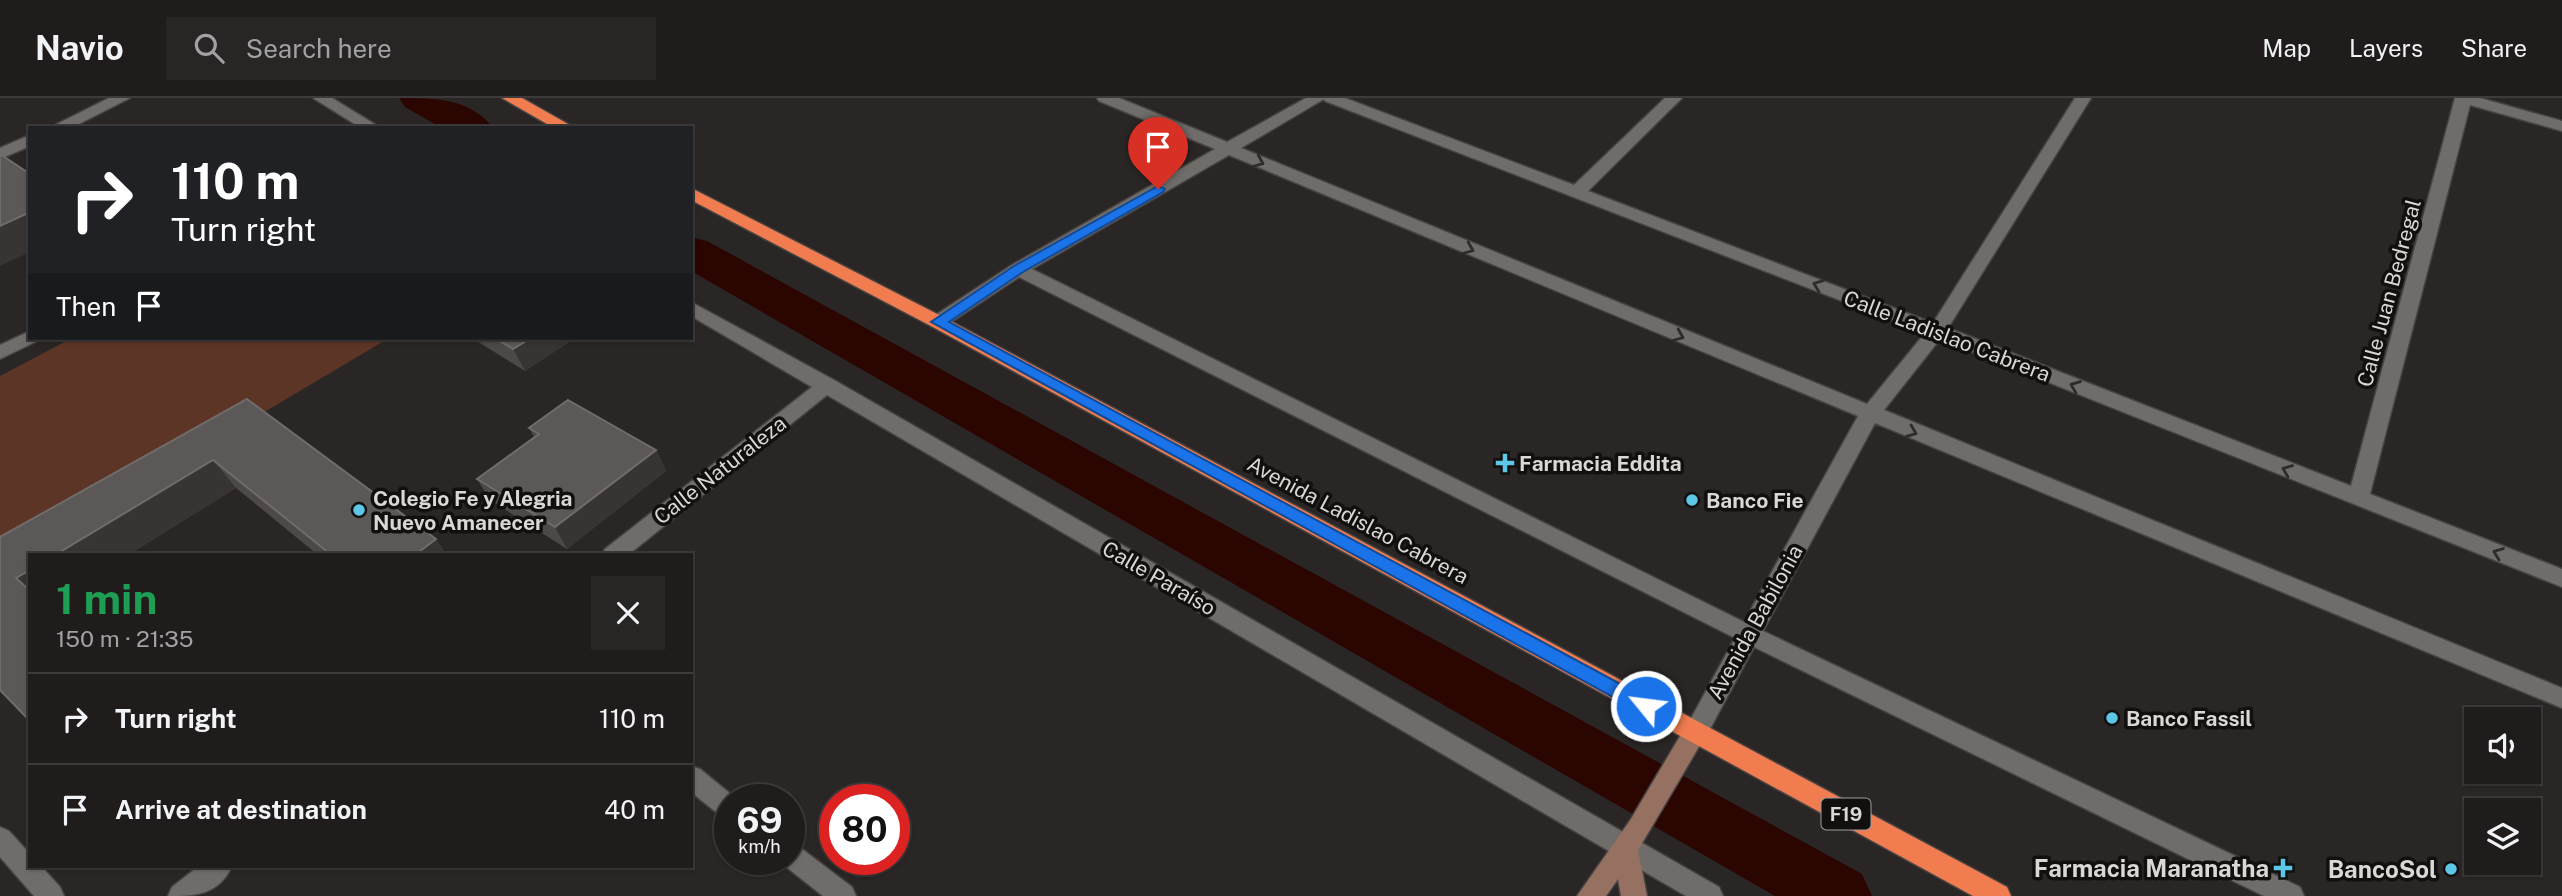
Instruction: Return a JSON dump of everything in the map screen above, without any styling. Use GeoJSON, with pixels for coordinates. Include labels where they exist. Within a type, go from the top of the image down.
{"type":"FeatureCollection","features":[{"type":"Feature","properties":{"kind":"highway"},"geometry":{"type":"LineString","coordinates":[[510,98],[563,126]]}},
{"type":"Feature","properties":{"kind":"highway","name":"Avenida Ladislao Cabrera"},"geometry":{"type":"LineString","coordinates":[[693,194],[938,322],[1998,896]]}},
{"type":"Feature","properties":{"kind":"street"},"geometry":{"type":"LineString","coordinates":[[61,126],[122,98]]}},
{"type":"Feature","properties":{"kind":"street"},"geometry":{"type":"LineString","coordinates":[[321,98],[370,126]]}},
{"type":"Feature","properties":{"kind":"street"},"geometry":{"type":"LineString","coordinates":[[1105,98],[1869,415],[2562,698]]}},
{"type":"Feature","properties":{"kind":"street"},"geometry":{"type":"LineString","coordinates":[[938,322],[1018,269],[1317,98]]}},
{"type":"Feature","properties":{"kind":"street","name":"Calle Ladislao Cabrera"},"geometry":{"type":"LineString","coordinates":[[1331,98],[1937,331],[2562,578]]}},
{"type":"Feature","properties":{"kind":"street"},"geometry":{"type":"LineString","coordinates":[[1577,192],[1674,98]]}},
{"type":"Feature","properties":{"kind":"street","name":"Avenida Babilonia"},"geometry":{"type":"LineString","coordinates":[[1590,896],[1633,837],[1666,783],[1869,415],[1937,331],[2083,98]]}},
{"type":"Feature","properties":{"kind":"street"},"geometry":{"type":"LineString","coordinates":[[2463,98],[2562,126]]}},
{"type":"Feature","properties":{"kind":"street","name":"Calle Juan Bedregal"},"geometry":{"type":"LineString","coordinates":[[2358,499],[2463,98]]}},
{"type":"Feature","properties":{"kind":"street"},"geometry":{"type":"LineString","coordinates":[[0,154],[28,141]]}},
{"type":"Feature","properties":{"kind":"street"},"geometry":{"type":"LineString","coordinates":[[1018,269],[1748,634],[2291,896]]}},
{"type":"Feature","properties":{"kind":"street","name":"Calle Paraíso"},"geometry":{"type":"LineString","coordinates":[[693,309],[1633,837]]}},
{"type":"Feature","properties":{"kind":"street"},"geometry":{"type":"LineString","coordinates":[[0,353],[28,338]]}},
{"type":"Feature","properties":{"kind":"street","name":"Calle Naturaleza"},"geometry":{"type":"LineString","coordinates":[[615,553],[827,385]]}},
{"type":"Feature","properties":{"kind":"street"},"geometry":{"type":"LineString","coordinates":[[693,780],[714,796]]}},
{"type":"Feature","properties":{"kind":"street"},"geometry":{"type":"LineString","coordinates":[[1633,837],[1634,896]]}},
{"type":"Feature","properties":{"kind":"street"},"geometry":{"type":"LineString","coordinates":[[1633,837],[1710,896]]}},
{"type":"Feature","properties":{"kind":"street"},"geometry":{"type":"LineString","coordinates":[[0,839],[51,896]]}},
{"type":"Feature","properties":{"kind":"street"},"geometry":{"type":"LineString","coordinates":[[805,866],[843,896]]}},
{"type":"Feature","properties":{"kind":"street"},"geometry":{"type":"LineString","coordinates":[[181,896],[216,868]]}},
{"type":"Feature","properties":{"kind":"shaded area"},"geometry":{"type":"Polygon","coordinates":[[[68,340],[386,340],[0,569],[0,376],[68,340]]]}},
{"type":"Feature","properties":{"kind":"building"},"geometry":{"type":"Polygon","coordinates":[[[0,154],[28,173],[28,213],[0,226],[0,154]]]}},
{"type":"Feature","properties":{"kind":"building"},"geometry":{"type":"Polygon","coordinates":[[[498,340],[528,340],[513,349],[498,340]]]}},
{"type":"Feature","properties":{"kind":"building"},"geometry":{"type":"Polygon","coordinates":[[[247,399],[436,539],[418,553],[329,553],[213,460],[58,553],[28,553],[28,571],[16,578],[28,589],[28,719],[0,690],[0,537],[247,399]]]}},
{"type":"Feature","properties":{"kind":"building"},"geometry":{"type":"Polygon","coordinates":[[[568,400],[656,450],[555,527],[477,479],[539,434],[529,428],[568,400]]]}},
{"type":"Feature","properties":{"kind":"waterway"},"geometry":{"type":"LineString","coordinates":[[419,98],[468,126]]}},
{"type":"Feature","properties":{"kind":"waterway"},"geometry":{"type":"LineString","coordinates":[[693,252],[1838,896]]}},
{"type":"Feature","properties":{"kind":"place","name":"Farmacia Eddita"},"geometry":{"type":"Point","coordinates":[1505,463]}},
{"type":"Feature","properties":{"kind":"place","name":"Banco Fie"},"geometry":{"type":"Point","coordinates":[1692,500]}},
{"type":"Feature","properties":{"kind":"place","name":"Colegio Fe y Alegria Nuevo Amanecer"},"geometry":{"type":"Point","coordinates":[359,510]}},
{"type":"Feature","properties":{"kind":"place","name":"Banco Fassil"},"geometry":{"type":"Point","coordinates":[2112,718]}},
{"type":"Feature","properties":{"kind":"place","name":"Farmacia Maranatha"},"geometry":{"type":"Point","coordinates":[2283,868]}},
{"type":"Feature","properties":{"kind":"place","name":"BancoSol"},"geometry":{"type":"Point","coordinates":[2451,869]}},
{"type":"Feature","properties":{"kind":"route"},"geometry":{"type":"LineString","coordinates":[[1158,189],[1018,269],[938,322],[1646,706]]}}]}
